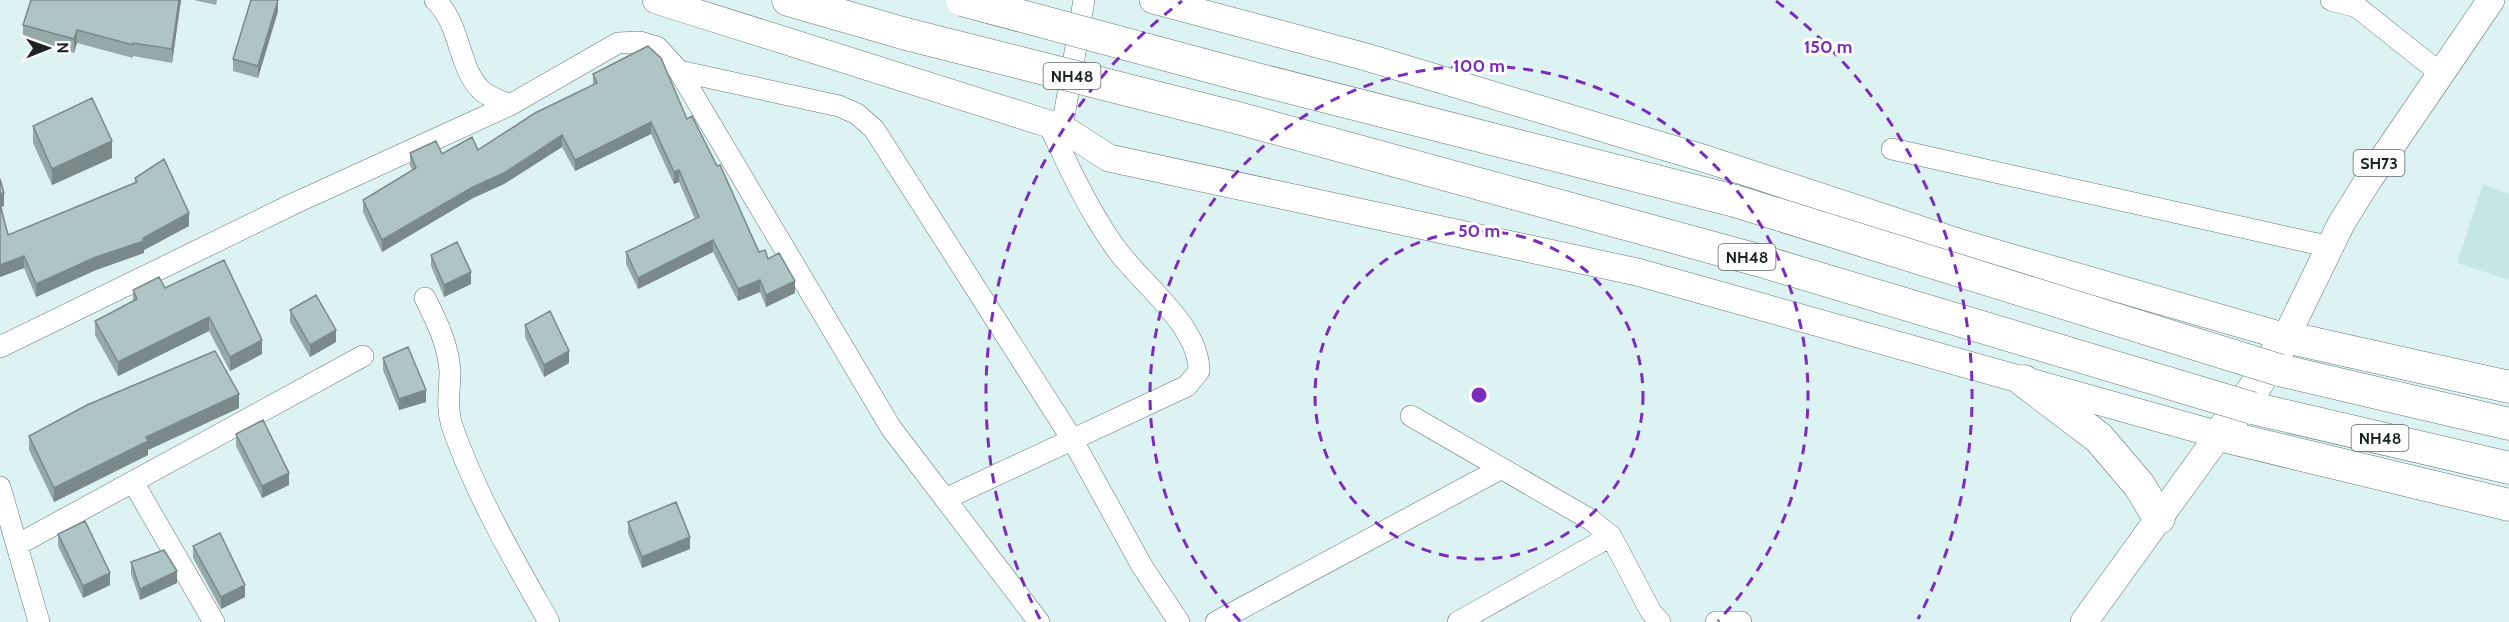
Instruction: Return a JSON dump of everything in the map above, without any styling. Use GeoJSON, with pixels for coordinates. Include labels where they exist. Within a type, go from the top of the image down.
{"type":"FeatureCollection","features":[{"type":"Feature","properties":{"kind":"highway","name":"NH48"},"geometry":{"type":"LineString","coordinates":[[788,0],[906,34],[1238,118],[1761,261],[2252,408],[2509,468]]}},
{"type":"Feature","properties":{"kind":"highway","name":"NH48"},"geometry":{"type":"LineString","coordinates":[[962,0],[1252,78],[1735,201],[2279,370],[2509,424]]}},
{"type":"Feature","properties":{"kind":"highway"},"geometry":{"type":"LineString","coordinates":[[2286,337],[2509,387]]}},
{"type":"Feature","properties":{"kind":"highway","name":"SH73"},"geometry":{"type":"LineString","coordinates":[[2219,435],[2253,390],[2286,337]]}},
{"type":"Feature","properties":{"kind":"highway"},"geometry":{"type":"LineString","coordinates":[[2024,381],[2099,438],[2139,485],[2160,518]]}},
{"type":"Feature","properties":{"kind":"highway"},"geometry":{"type":"LineString","coordinates":[[2219,435],[2509,505]]}},
{"type":"Feature","properties":{"kind":"main road"},"geometry":{"type":"LineString","coordinates":[[656,0],[1055,126],[1109,158],[1637,272],[2219,435]]}},
{"type":"Feature","properties":{"kind":"main road"},"geometry":{"type":"LineString","coordinates":[[1153,0],[1366,57],[1709,160],[1964,244],[2286,337]]}},
{"type":"Feature","properties":{"kind":"main road","name":"SH73"},"geometry":{"type":"LineString","coordinates":[[2286,337],[2331,247],[2367,182],[2491,0]]}},
{"type":"Feature","properties":{"kind":"main road","name":"SH73"},"geometry":{"type":"LineString","coordinates":[[2084,622],[2219,435]]}},
{"type":"Feature","properties":{"kind":"street"},"geometry":{"type":"LineString","coordinates":[[435,0],[454,28],[474,80],[482,92],[510,105]]}},
{"type":"Feature","properties":{"kind":"street"},"geometry":{"type":"LineString","coordinates":[[945,499],[1186,386],[1199,371],[1199,358],[1191,341],[1157,293],[1122,256],[1097,220],[1055,126],[1084,0]]}},
{"type":"Feature","properties":{"kind":"street"},"geometry":{"type":"LineString","coordinates":[[2331,0],[2356,7],[2440,73]]}},
{"type":"Feature","properties":{"kind":"street"},"geometry":{"type":"LineString","coordinates":[[0,347],[293,204],[510,105],[618,43],[640,42],[657,46],[668,55],[679,71],[891,428],[1039,622]]}},
{"type":"Feature","properties":{"kind":"street"},"geometry":{"type":"LineString","coordinates":[[679,71],[839,106],[857,114],[874,129],[1072,440],[1142,566],[1179,622]]}},
{"type":"Feature","properties":{"kind":"street"},"geometry":{"type":"LineString","coordinates":[[1892,149],[2331,247]]}},
{"type":"Feature","properties":{"kind":"street"},"geometry":{"type":"LineString","coordinates":[[425,298],[446,346],[450,372],[447,398],[451,423],[489,516],[549,622]]}},
{"type":"Feature","properties":{"kind":"street"},"geometry":{"type":"LineString","coordinates":[[17,545],[363,356]]}},
{"type":"Feature","properties":{"kind":"street"},"geometry":{"type":"LineString","coordinates":[[1411,416],[1591,520],[1611,536],[1651,612],[1660,622]]}},
{"type":"Feature","properties":{"kind":"street"},"geometry":{"type":"LineString","coordinates":[[1216,622],[1500,469]]}},
{"type":"Feature","properties":{"kind":"street"},"geometry":{"type":"LineString","coordinates":[[133,482],[214,622]]}},
{"type":"Feature","properties":{"kind":"street"},"geometry":{"type":"LineString","coordinates":[[0,488],[39,622]]}},
{"type":"Feature","properties":{"kind":"street"},"geometry":{"type":"LineString","coordinates":[[1458,622],[1611,536]]}},
{"type":"Feature","properties":{"kind":"street"},"geometry":{"type":"LineString","coordinates":[[1716,622],[1741,622]]}},
{"type":"Feature","properties":{"kind":"shaded area"},"geometry":{"type":"Polygon","coordinates":[[[2483,184],[2509,194],[2509,280],[2457,263],[2483,184]]]}},
{"type":"Feature","properties":{"kind":"building"},"geometry":{"type":"Polygon","coordinates":[[[31,0],[179,0],[172,49],[133,43],[133,45],[77,30],[74,39],[23,25],[31,0]]]}},
{"type":"Feature","properties":{"kind":"building"},"geometry":{"type":"Polygon","coordinates":[[[251,0],[278,0],[258,66],[233,59],[251,0]]]}},
{"type":"Feature","properties":{"kind":"building"},"geometry":{"type":"Polygon","coordinates":[[[648,46],[661,58],[687,119],[692,116],[717,166],[720,165],[759,252],[765,250],[768,259],[779,253],[795,281],[766,295],[760,280],[738,289],[713,240],[638,278],[626,252],[699,217],[679,170],[674,172],[651,122],[575,160],[562,135],[504,173],[473,187],[382,240],[363,200],[416,168],[410,153],[436,141],[442,154],[472,137],[478,150],[535,113],[597,83],[593,74],[648,46]]]}},
{"type":"Feature","properties":{"kind":"building"},"geometry":{"type":"Polygon","coordinates":[[[92,98],[112,141],[52,169],[33,126],[92,98]]]}},
{"type":"Feature","properties":{"kind":"building"},"geometry":{"type":"Polygon","coordinates":[[[164,159],[189,213],[143,238],[144,241],[96,257],[36,284],[24,256],[0,265],[0,204],[8,235],[137,182],[135,178],[164,159]]]}},
{"type":"Feature","properties":{"kind":"building"},"geometry":{"type":"Polygon","coordinates":[[[0,179],[4,193],[0,194],[0,179]]]}},
{"type":"Feature","properties":{"kind":"building"},"geometry":{"type":"Polygon","coordinates":[[[457,242],[471,272],[444,285],[431,255],[457,242]]]}},
{"type":"Feature","properties":{"kind":"building"},"geometry":{"type":"Polygon","coordinates":[[[224,260],[262,340],[230,357],[209,317],[118,362],[95,321],[137,299],[133,290],[159,277],[165,288],[224,260]]]}},
{"type":"Feature","properties":{"kind":"building"},"geometry":{"type":"Polygon","coordinates":[[[316,295],[336,330],[310,345],[290,310],[316,295]]]}},
{"type":"Feature","properties":{"kind":"building"},"geometry":{"type":"Polygon","coordinates":[[[550,311],[569,351],[544,365],[525,325],[550,311]]]}},
{"type":"Feature","properties":{"kind":"building"},"geometry":{"type":"Polygon","coordinates":[[[408,347],[426,390],[399,399],[383,358],[408,347]]]}},
{"type":"Feature","properties":{"kind":"building"},"geometry":{"type":"Polygon","coordinates":[[[215,351],[239,394],[146,437],[148,441],[54,488],[29,436],[87,405],[215,351]]]}},
{"type":"Feature","properties":{"kind":"building"},"geometry":{"type":"Polygon","coordinates":[[[263,420],[289,473],[262,486],[236,434],[263,420]]]}},
{"type":"Feature","properties":{"kind":"building"},"geometry":{"type":"Polygon","coordinates":[[[676,502],[690,537],[642,557],[628,522],[676,502]]]}},
{"type":"Feature","properties":{"kind":"building"},"geometry":{"type":"Polygon","coordinates":[[[85,521],[110,573],[83,586],[58,534],[85,521]]]}},
{"type":"Feature","properties":{"kind":"building"},"geometry":{"type":"Polygon","coordinates":[[[220,533],[245,585],[221,597],[193,546],[220,533]]]}},
{"type":"Feature","properties":{"kind":"building"},"geometry":{"type":"Polygon","coordinates":[[[164,550],[177,571],[140,589],[131,562],[164,550]]]}}]}
